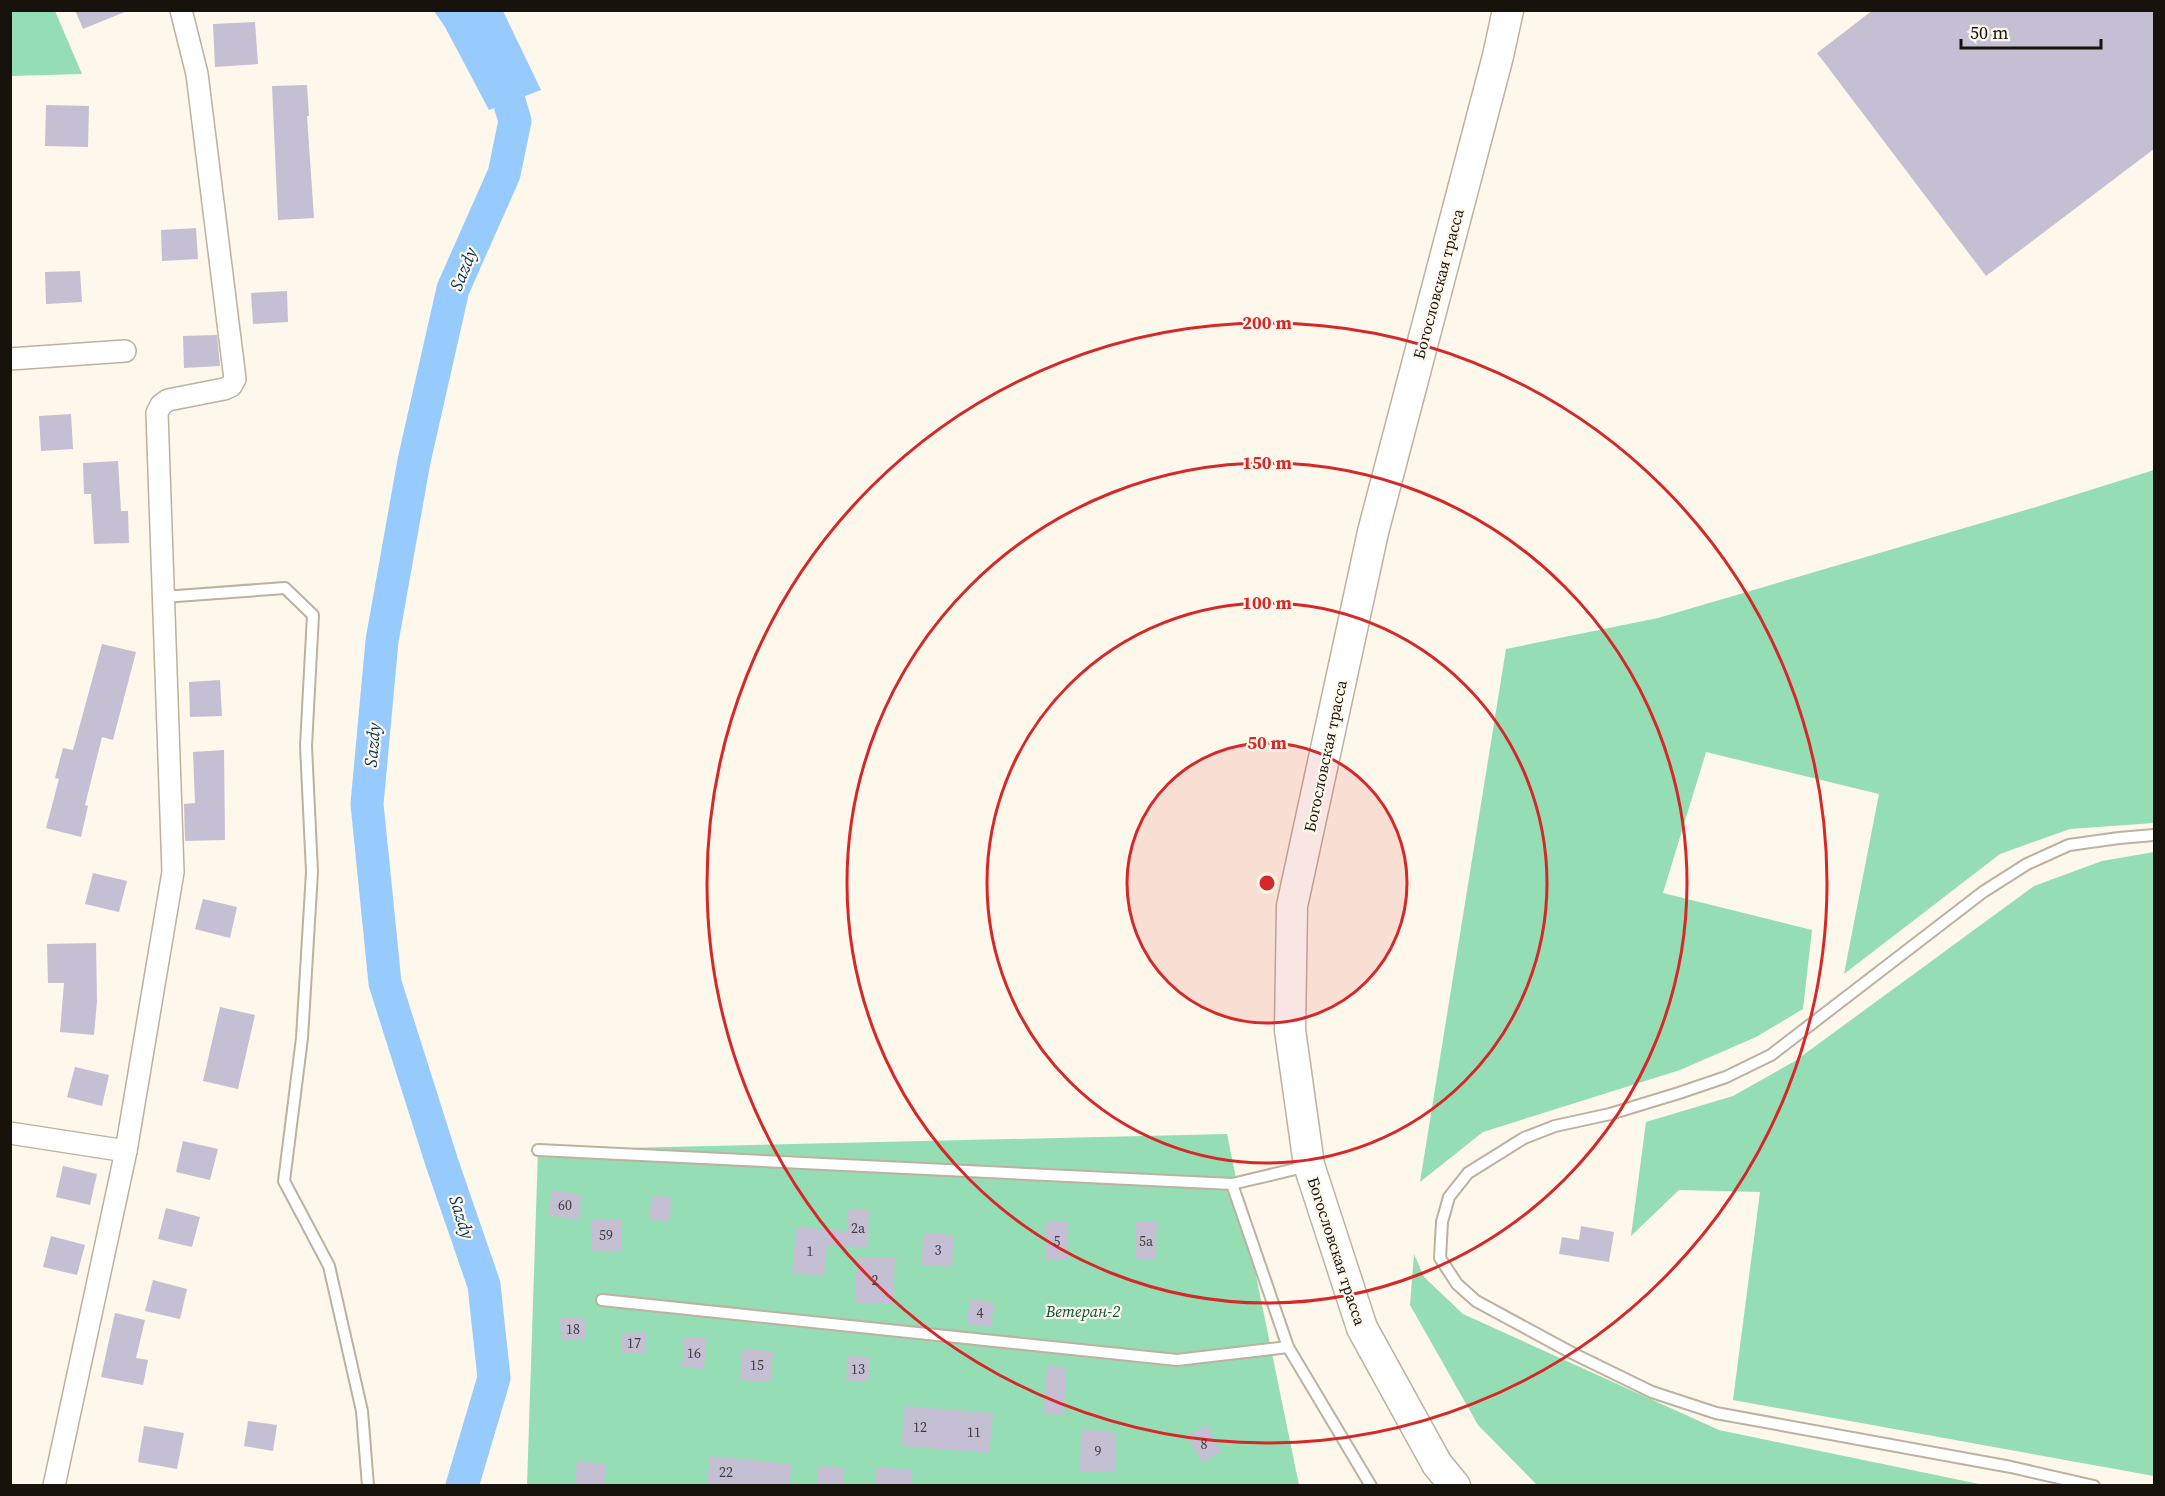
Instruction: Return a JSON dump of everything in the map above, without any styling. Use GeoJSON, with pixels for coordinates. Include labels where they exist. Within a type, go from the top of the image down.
{"type":"FeatureCollection","features":[{"type":"Feature","properties":{"kind":"main road","name":"Богословская трасса"},"geometry":{"type":"LineString","coordinates":[[1455,1485],[1437,1464],[1362,1328],[1309,1165],[1290,1030],[1292,906],[1373,532],[1498,56],[1508,10]]}},
{"type":"Feature","properties":{"kind":"street"},"geometry":{"type":"LineString","coordinates":[[54,1485],[126,1151],[173,872],[158,413],[161,405],[168,400],[224,389],[231,386],[235,379],[197,74],[181,10]]}},
{"type":"Feature","properties":{"kind":"street"},"geometry":{"type":"LineString","coordinates":[[10,359],[125,351]]}},
{"type":"Feature","properties":{"kind":"street"},"geometry":{"type":"LineString","coordinates":[[10,1133],[126,1151]]}},
{"type":"Feature","properties":{"kind":"lane"},"geometry":{"type":"LineString","coordinates":[[163,597],[285,588],[313,615],[306,746],[312,872],[302,1038],[284,1181],[329,1266],[362,1410],[368,1485]]}},
{"type":"Feature","properties":{"kind":"lane"},"geometry":{"type":"LineString","coordinates":[[2094,1485],[2000,1465],[1716,1413],[1652,1392],[1572,1353],[1476,1301],[1457,1284],[1440,1258],[1442,1222],[1449,1197],[1468,1173],[1524,1138],[1555,1126],[1610,1114],[1726,1077],[1771,1055],[1983,892],[2027,864],[2069,845],[2154,835]]}},
{"type":"Feature","properties":{"kind":"lane"},"geometry":{"type":"LineString","coordinates":[[538,1150],[1232,1184],[1309,1165]]}},
{"type":"Feature","properties":{"kind":"lane"},"geometry":{"type":"LineString","coordinates":[[1232,1184],[1288,1347],[1371,1485]]}},
{"type":"Feature","properties":{"kind":"lane"},"geometry":{"type":"LineString","coordinates":[[602,1300],[1177,1360],[1288,1347]]}},
{"type":"Feature","properties":{"kind":"green space"},"geometry":{"type":"Polygon","coordinates":[[[10,11],[55,11],[82,74],[11,76],[10,11]]]}},
{"type":"Feature","properties":{"kind":"green space"},"geometry":{"type":"Polygon","coordinates":[[[2154,470],[2154,823],[2070,829],[2000,854],[1844,974],[1879,794],[1706,752],[1663,893],[1812,930],[1803,1009],[1756,1037],[1680,1070],[1483,1132],[1420,1182],[1506,649],[1658,618],[2154,470]]]}},
{"type":"Feature","properties":{"kind":"green space"},"geometry":{"type":"Polygon","coordinates":[[[2154,852],[2154,1476],[1733,1400],[1760,1192],[1679,1190],[1631,1236],[1646,1122],[1733,1096],[1795,1061],[2034,886],[2102,861],[2154,852]]]}},
{"type":"Feature","properties":{"kind":"green space","name":"Ветеран-2"},"geometry":{"type":"Polygon","coordinates":[[[1227,1134],[1299,1485],[527,1486],[538,1150],[1227,1134]]]}},
{"type":"Feature","properties":{"kind":"green space"},"geometry":{"type":"Polygon","coordinates":[[[1414,1254],[1424,1277],[1463,1314],[1719,1430],[1984,1485],[1537,1485],[1478,1425],[1410,1305],[1414,1254]]]}},
{"type":"Feature","properties":{"kind":"water"},"geometry":{"type":"Polygon","coordinates":[[[434,11],[503,11],[541,90],[489,110],[445,27],[434,11]]]}},
{"type":"Feature","properties":{"kind":"building"},"geometry":{"type":"Polygon","coordinates":[[[75,10],[127,10],[127,11],[83,29],[75,10]]]}},
{"type":"Feature","properties":{"kind":"building"},"geometry":{"type":"Polygon","coordinates":[[[1873,10],[2154,10],[2154,149],[1986,276],[1817,53],[1873,10]]]}},
{"type":"Feature","properties":{"kind":"building"},"geometry":{"type":"Polygon","coordinates":[[[255,22],[258,64],[215,67],[213,24],[255,22]]]}},
{"type":"Feature","properties":{"kind":"building"},"geometry":{"type":"Polygon","coordinates":[[[307,85],[314,218],[278,220],[272,86],[307,85]]]}},
{"type":"Feature","properties":{"kind":"building"},"geometry":{"type":"Polygon","coordinates":[[[46,105],[89,106],[88,147],[45,146],[46,105]]]}},
{"type":"Feature","properties":{"kind":"building"},"geometry":{"type":"Polygon","coordinates":[[[196,228],[198,259],[162,261],[161,230],[196,228]]]}},
{"type":"Feature","properties":{"kind":"building"},"geometry":{"type":"Polygon","coordinates":[[[80,271],[82,302],[46,304],[45,272],[80,271]]]}},
{"type":"Feature","properties":{"kind":"building"},"geometry":{"type":"Polygon","coordinates":[[[287,291],[288,322],[253,324],[251,293],[287,291]]]}},
{"type":"Feature","properties":{"kind":"building"},"geometry":{"type":"Polygon","coordinates":[[[217,335],[220,366],[184,368],[183,336],[217,335]]]}},
{"type":"Feature","properties":{"kind":"building"},"geometry":{"type":"Polygon","coordinates":[[[71,414],[73,449],[41,451],[39,416],[71,414]]]}},
{"type":"Feature","properties":{"kind":"building"},"geometry":{"type":"Polygon","coordinates":[[[118,461],[121,511],[128,511],[129,543],[94,544],[91,494],[84,494],[83,463],[118,461]]]}},
{"type":"Feature","properties":{"kind":"building"},"geometry":{"type":"Polygon","coordinates":[[[102,644],[136,652],[113,740],[102,737],[85,805],[88,806],[81,837],[46,828],[59,779],[55,778],[63,748],[73,750],[102,644]]]}},
{"type":"Feature","properties":{"kind":"building"},"geometry":{"type":"Polygon","coordinates":[[[220,680],[222,716],[190,717],[189,682],[220,680]]]}},
{"type":"Feature","properties":{"kind":"building"},"geometry":{"type":"Polygon","coordinates":[[[224,750],[225,840],[185,841],[184,804],[195,803],[193,752],[224,750]]]}},
{"type":"Feature","properties":{"kind":"building"},"geometry":{"type":"Polygon","coordinates":[[[93,873],[127,881],[119,912],[85,904],[93,873]]]}},
{"type":"Feature","properties":{"kind":"building"},"geometry":{"type":"Polygon","coordinates":[[[203,899],[237,907],[230,938],[195,929],[203,899]]]}},
{"type":"Feature","properties":{"kind":"building"},"geometry":{"type":"Polygon","coordinates":[[[96,943],[97,1001],[94,1035],[60,1032],[64,983],[48,983],[47,944],[96,943]]]}},
{"type":"Feature","properties":{"kind":"building"},"geometry":{"type":"Polygon","coordinates":[[[220,1007],[255,1015],[238,1089],[203,1081],[220,1007]]]}},
{"type":"Feature","properties":{"kind":"building"},"geometry":{"type":"Polygon","coordinates":[[[75,1067],[109,1075],[102,1106],[67,1097],[75,1067]]]}},
{"type":"Feature","properties":{"kind":"building"},"geometry":{"type":"Polygon","coordinates":[[[183,1141],[218,1149],[210,1180],[176,1172],[183,1141]]]}},
{"type":"Feature","properties":{"kind":"building"},"geometry":{"type":"Polygon","coordinates":[[[63,1166],[97,1174],[90,1205],[56,1197],[63,1166]]]}},
{"type":"Feature","properties":{"kind":"building"},"geometry":{"type":"Polygon","coordinates":[[[552,1190],[582,1195],[578,1220],[548,1215],[552,1190]]]}},
{"type":"Feature","properties":{"kind":"building"},"geometry":{"type":"Polygon","coordinates":[[[652,1195],[672,1198],[669,1222],[649,1219],[652,1195]]]}},
{"type":"Feature","properties":{"kind":"building"},"geometry":{"type":"Polygon","coordinates":[[[166,1208],[200,1217],[192,1247],[158,1239],[166,1208]]]}},
{"type":"Feature","properties":{"kind":"building"},"geometry":{"type":"Polygon","coordinates":[[[848,1209],[869,1209],[868,1247],[827,1246],[824,1276],[792,1273],[796,1227],[847,1231],[848,1209]]]}},
{"type":"Feature","properties":{"kind":"building"},"geometry":{"type":"Polygon","coordinates":[[[591,1219],[621,1219],[621,1251],[592,1251],[591,1219]]]}},
{"type":"Feature","properties":{"kind":"building"},"geometry":{"type":"Polygon","coordinates":[[[1046,1221],[1068,1222],[1067,1260],[1045,1260],[1046,1221]]]}},
{"type":"Feature","properties":{"kind":"building"},"geometry":{"type":"Polygon","coordinates":[[[1136,1222],[1157,1222],[1156,1260],[1135,1260],[1136,1222]]]}},
{"type":"Feature","properties":{"kind":"building"},"geometry":{"type":"Polygon","coordinates":[[[1581,1226],[1614,1232],[1609,1262],[1559,1254],[1562,1237],[1579,1240],[1581,1226]]]}},
{"type":"Feature","properties":{"kind":"building"},"geometry":{"type":"Polygon","coordinates":[[[924,1233],[954,1235],[952,1267],[921,1265],[924,1233]]]}},
{"type":"Feature","properties":{"kind":"building"},"geometry":{"type":"Polygon","coordinates":[[[51,1236],[85,1245],[77,1275],[43,1267],[51,1236]]]}},
{"type":"Feature","properties":{"kind":"building"},"geometry":{"type":"Polygon","coordinates":[[[857,1257],[895,1258],[893,1304],[855,1303],[857,1257]]]}},
{"type":"Feature","properties":{"kind":"building"},"geometry":{"type":"Polygon","coordinates":[[[153,1280],[187,1289],[180,1319],[145,1311],[153,1280]]]}},
{"type":"Feature","properties":{"kind":"building"},"geometry":{"type":"Polygon","coordinates":[[[970,1299],[994,1302],[991,1327],[967,1324],[970,1299]]]}},
{"type":"Feature","properties":{"kind":"building"},"geometry":{"type":"Polygon","coordinates":[[[115,1313],[145,1320],[136,1358],[148,1360],[143,1385],[101,1377],[115,1313]]]}},
{"type":"Feature","properties":{"kind":"building"},"geometry":{"type":"Polygon","coordinates":[[[560,1318],[585,1318],[585,1339],[561,1340],[560,1318]]]}},
{"type":"Feature","properties":{"kind":"building"},"geometry":{"type":"Polygon","coordinates":[[[646,1332],[646,1354],[622,1354],[621,1333],[646,1332]]]}},
{"type":"Feature","properties":{"kind":"building"},"geometry":{"type":"Polygon","coordinates":[[[684,1337],[706,1338],[704,1369],[682,1367],[684,1337]]]}},
{"type":"Feature","properties":{"kind":"building"},"geometry":{"type":"Polygon","coordinates":[[[742,1349],[773,1351],[771,1382],[740,1380],[742,1349]]]}},
{"type":"Feature","properties":{"kind":"building"},"geometry":{"type":"Polygon","coordinates":[[[848,1356],[870,1357],[868,1382],[846,1380],[848,1356]]]}},
{"type":"Feature","properties":{"kind":"building"},"geometry":{"type":"Polygon","coordinates":[[[1047,1366],[1066,1367],[1064,1415],[1044,1414],[1047,1366]]]}},
{"type":"Feature","properties":{"kind":"building"},"geometry":{"type":"Polygon","coordinates":[[[905,1406],[993,1413],[989,1453],[901,1446],[905,1406]]]}},
{"type":"Feature","properties":{"kind":"building"},"geometry":{"type":"Polygon","coordinates":[[[248,1421],[277,1425],[273,1451],[244,1446],[248,1421]]]}},
{"type":"Feature","properties":{"kind":"building"},"geometry":{"type":"Polygon","coordinates":[[[1207,1425],[1221,1452],[1202,1463],[1187,1436],[1207,1425]]]}},
{"type":"Feature","properties":{"kind":"building"},"geometry":{"type":"Polygon","coordinates":[[[144,1426],[184,1433],[177,1469],[138,1462],[144,1426]]]}},
{"type":"Feature","properties":{"kind":"building"},"geometry":{"type":"Polygon","coordinates":[[[1081,1430],[1116,1431],[1115,1471],[1080,1471],[1081,1430]]]}},
{"type":"Feature","properties":{"kind":"building"},"geometry":{"type":"Polygon","coordinates":[[[710,1456],[791,1464],[789,1485],[707,1485],[710,1456]]]}},
{"type":"Feature","properties":{"kind":"building"},"geometry":{"type":"Polygon","coordinates":[[[577,1461],[606,1464],[604,1485],[575,1485],[577,1461]]]}},
{"type":"Feature","properties":{"kind":"building"},"geometry":{"type":"Polygon","coordinates":[[[818,1466],[843,1467],[843,1485],[818,1485],[818,1466]]]}},
{"type":"Feature","properties":{"kind":"building"},"geometry":{"type":"Polygon","coordinates":[[[876,1467],[912,1470],[911,1485],[875,1485],[876,1467]]]}},
{"type":"Feature","properties":{"kind":"waterway","name":"Sazdy"},"geometry":{"type":"LineString","coordinates":[[462,1486],[494,1378],[484,1285],[442,1163],[385,983],[367,804],[382,641],[414,461],[453,289],[504,174],[515,121],[500,70],[471,10]]}}]}
